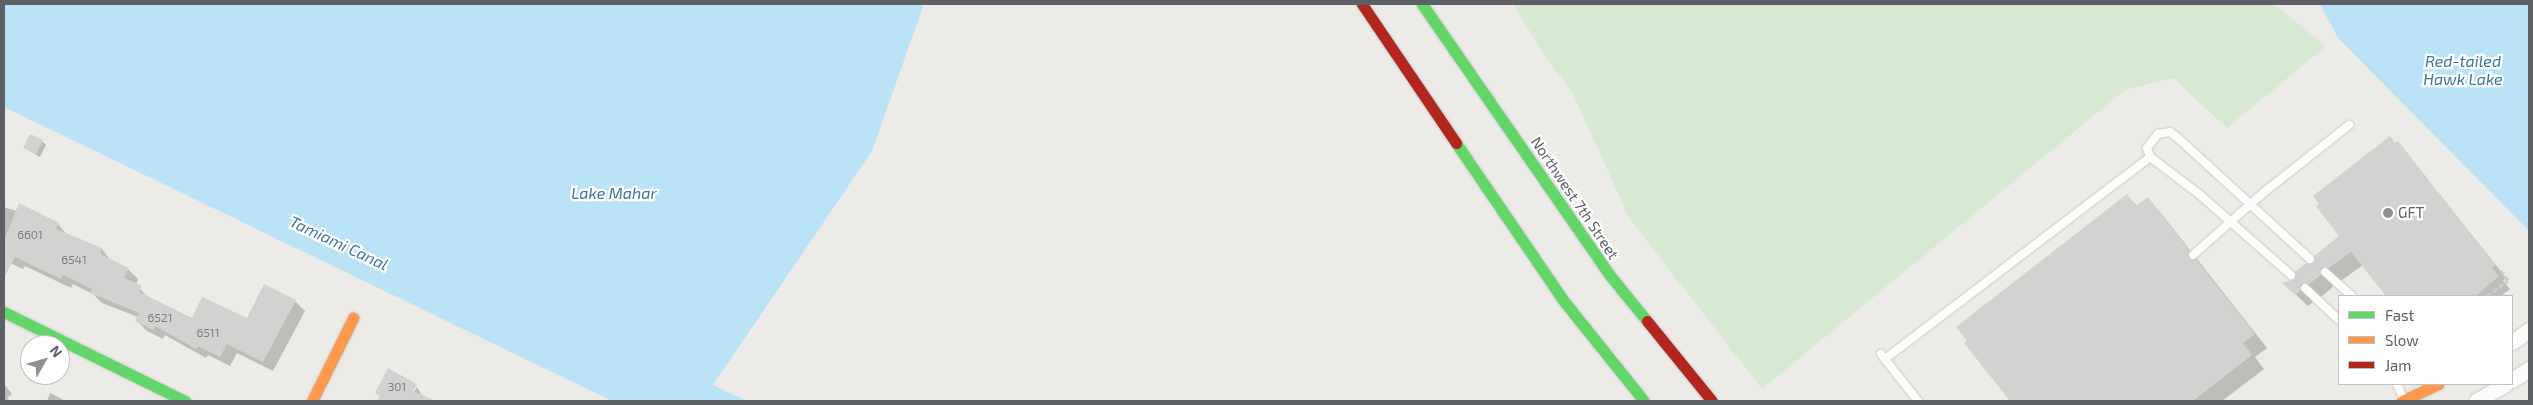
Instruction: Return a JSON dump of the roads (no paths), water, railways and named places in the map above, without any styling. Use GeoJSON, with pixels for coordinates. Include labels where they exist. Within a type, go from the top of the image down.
{"type":"FeatureCollection","features":[{"type":"Feature","properties":{"kind":"main road"},"geometry":{"type":"LineString","coordinates":[[1362,4],[1563,300],[1644,401]]}},
{"type":"Feature","properties":{"kind":"main road","name":"Northwest 7th Street"},"geometry":{"type":"LineString","coordinates":[[1422,4],[1608,273],[1712,401]]}},
{"type":"Feature","properties":{"kind":"main road"},"geometry":{"type":"LineString","coordinates":[[4,312],[185,401]]}},
{"type":"Feature","properties":{"kind":"main road"},"geometry":{"type":"LineString","coordinates":[[312,401],[353,318]]}},
{"type":"Feature","properties":{"kind":"main road"},"geometry":{"type":"LineString","coordinates":[[2404,401],[2431,388]]}},
{"type":"Feature","properties":{"kind":"street"},"geometry":{"type":"LineString","coordinates":[[2513,341],[2529,330]]}},
{"type":"Feature","properties":{"kind":"street"},"geometry":{"type":"LineString","coordinates":[[2513,379],[2529,369]]}},
{"type":"Feature","properties":{"kind":"street"},"geometry":{"type":"LineString","coordinates":[[2476,401],[2504,385]]}},
{"type":"Feature","properties":{"kind":"lane"},"geometry":{"type":"LineString","coordinates":[[2193,255],[2249,205],[2349,125]]}},
{"type":"Feature","properties":{"kind":"lane"},"geometry":{"type":"LineString","coordinates":[[2291,276],[2230,222],[2150,157],[2147,148],[2158,134],[2170,132],[2310,259]]}},
{"type":"Feature","properties":{"kind":"lane"},"geometry":{"type":"LineString","coordinates":[[1918,401],[1883,356],[2150,157]]}},
{"type":"Feature","properties":{"kind":"lane"},"geometry":{"type":"LineString","coordinates":[[2325,272],[2351,295]]}},
{"type":"Feature","properties":{"kind":"lane"},"geometry":{"type":"LineString","coordinates":[[2305,288],[2338,319]]}},
{"type":"Feature","properties":{"kind":"lane"},"geometry":{"type":"LineString","coordinates":[[2397,385],[2404,401]]}},
{"type":"Feature","properties":{"kind":"water","name":"Lake Mahar"},"geometry":{"type":"Polygon","coordinates":[[[4,4],[924,4],[872,151],[713,385],[747,401],[612,401],[4,107],[4,4]]]}},
{"type":"Feature","properties":{"kind":"water","name":"Red-tailed Hawk Lake"},"geometry":{"type":"Polygon","coordinates":[[[2320,4],[2529,4],[2529,231],[2338,38],[2320,4]]]}},
{"type":"Feature","properties":{"kind":"place","name":"GFT"},"geometry":{"type":"Point","coordinates":[2388,213]}},
{"type":"Feature","properties":{"kind":"water label","name":"Tamiami Canal"},"geometry":{"type":"Point","coordinates":[339,243]}}]}
